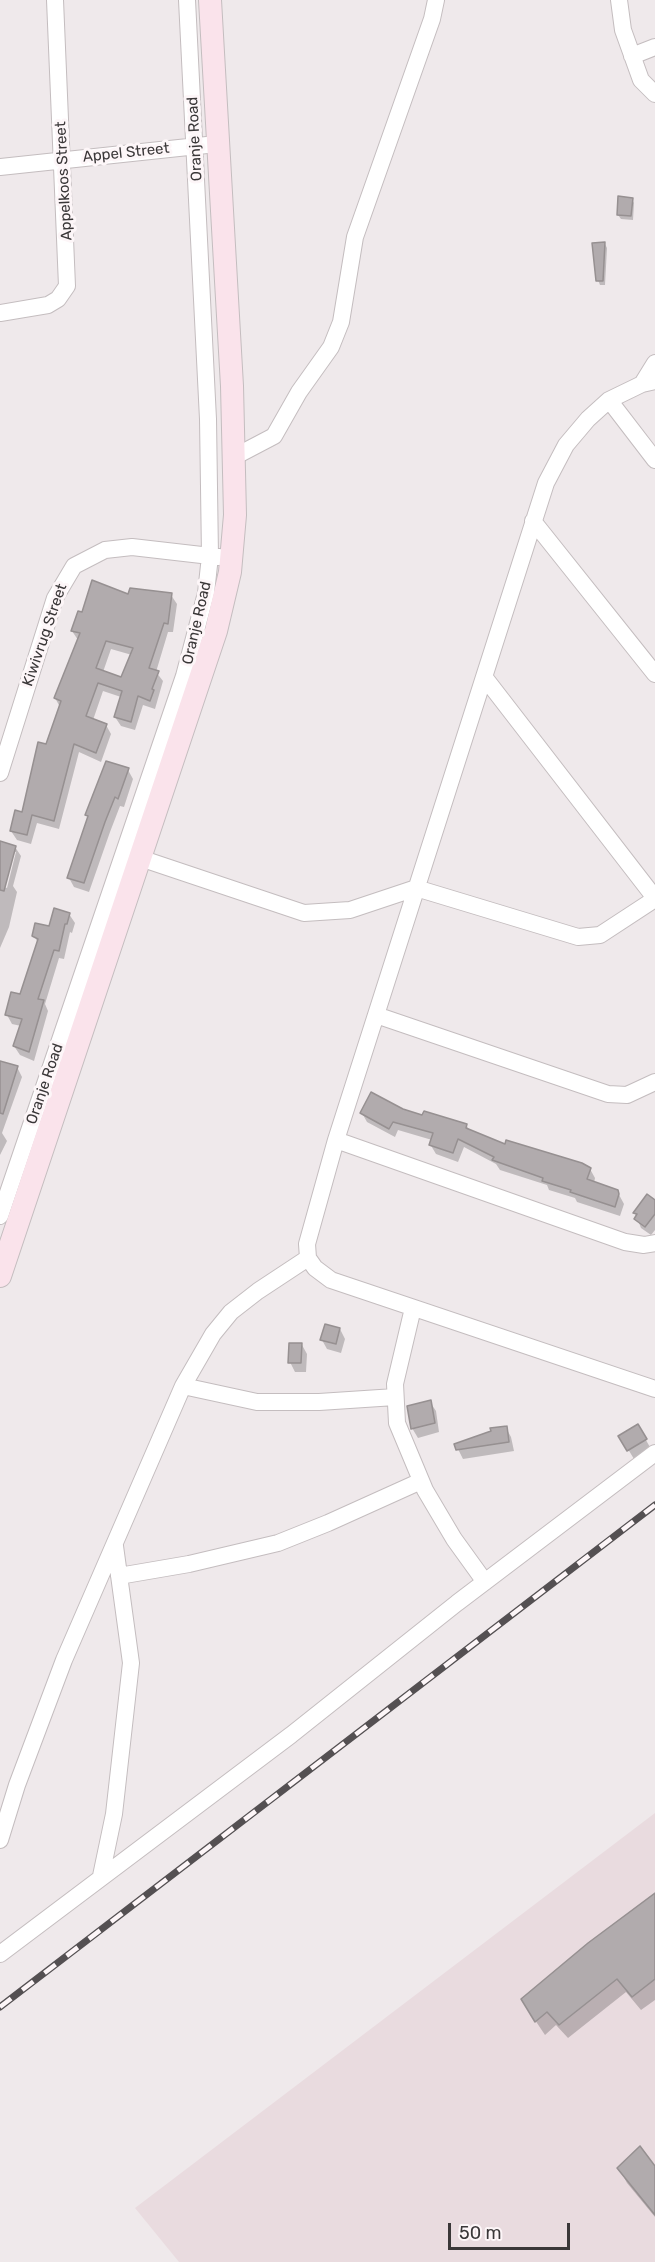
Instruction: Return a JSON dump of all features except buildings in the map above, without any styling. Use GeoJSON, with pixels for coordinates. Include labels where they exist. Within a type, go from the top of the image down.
{"type":"FeatureCollection","features":[{"type":"Feature","properties":{"kind":"street","name":"Appelkoos Street"},"geometry":{"type":"LineString","coordinates":[[0,313],[48,305],[58,299],[67,286],[55,0]]}},
{"type":"Feature","properties":{"kind":"street","name":"Oranje Road"},"geometry":{"type":"LineString","coordinates":[[0,1216],[184,676],[204,605],[221,557],[208,419],[207,145],[187,0]]}},
{"type":"Feature","properties":{"kind":"street"},"geometry":{"type":"LineString","coordinates":[[0,1276],[216,631],[221,557],[234,457],[232,386],[207,145],[210,0]]}},
{"type":"Feature","properties":{"kind":"street"},"geometry":{"type":"LineString","coordinates":[[234,457],[274,436],[299,392],[331,347],[341,322],[355,237],[432,19],[436,0]]}},
{"type":"Feature","properties":{"kind":"street"},"geometry":{"type":"LineString","coordinates":[[619,0],[623,30],[640,81],[655,94]]}},
{"type":"Feature","properties":{"kind":"street"},"geometry":{"type":"LineString","coordinates":[[632,56],[655,47]]}},
{"type":"Feature","properties":{"kind":"street","name":"Appel Street"},"geometry":{"type":"LineString","coordinates":[[0,167],[207,145]]}},
{"type":"Feature","properties":{"kind":"street"},"geometry":{"type":"LineString","coordinates":[[655,363],[648,382],[609,400],[566,445],[546,483],[336,1140],[310,1230],[308,1258],[315,1268],[332,1280],[655,1389]]}},
{"type":"Feature","properties":{"kind":"street"},"geometry":{"type":"LineString","coordinates":[[609,400],[655,460]]}},
{"type":"Feature","properties":{"kind":"street"},"geometry":{"type":"LineString","coordinates":[[533,521],[655,674]]}},
{"type":"Feature","properties":{"kind":"street","name":"Kiwivrug Street"},"geometry":{"type":"LineString","coordinates":[[2,763],[55,598],[74,566],[105,550],[132,547],[221,557]]}},
{"type":"Feature","properties":{"kind":"street"},"geometry":{"type":"LineString","coordinates":[[140,858],[304,913],[350,910],[416,888],[567,935],[589,937],[611,928],[655,898],[485,678]]}},
{"type":"Feature","properties":{"kind":"street"},"geometry":{"type":"LineString","coordinates":[[376,1015],[608,1094],[627,1095],[655,1082]]}},
{"type":"Feature","properties":{"kind":"street"},"geometry":{"type":"LineString","coordinates":[[336,1140],[626,1242],[644,1245],[655,1243]]}},
{"type":"Feature","properties":{"kind":"street"},"geometry":{"type":"LineString","coordinates":[[0,1840],[17,1785],[64,1660],[183,1386],[213,1334],[231,1312],[308,1258]]}},
{"type":"Feature","properties":{"kind":"street"},"geometry":{"type":"LineString","coordinates":[[413,1308],[398,1364],[395,1397],[401,1437],[421,1481],[454,1539],[485,1582]]}},
{"type":"Feature","properties":{"kind":"street"},"geometry":{"type":"LineString","coordinates":[[183,1386],[257,1402],[395,1397]]}},
{"type":"Feature","properties":{"kind":"street"},"geometry":{"type":"LineString","coordinates":[[0,1954],[291,1735],[485,1582],[655,1453]]}},
{"type":"Feature","properties":{"kind":"street"},"geometry":{"type":"LineString","coordinates":[[119,1576],[189,1564],[278,1543],[421,1481]]}},
{"type":"Feature","properties":{"kind":"street"},"geometry":{"type":"LineString","coordinates":[[101,1876],[114,1814],[130,1663],[115,1545]]}},
{"type":"Feature","properties":{"kind":"shaded area"},"geometry":{"type":"Polygon","coordinates":[[[655,1813],[655,2262],[179,2262],[135,2208],[655,1813]]]}},
{"type":"Feature","properties":{"kind":"railway"},"geometry":{"type":"LineString","coordinates":[[0,2007],[655,1505]]}}]}
